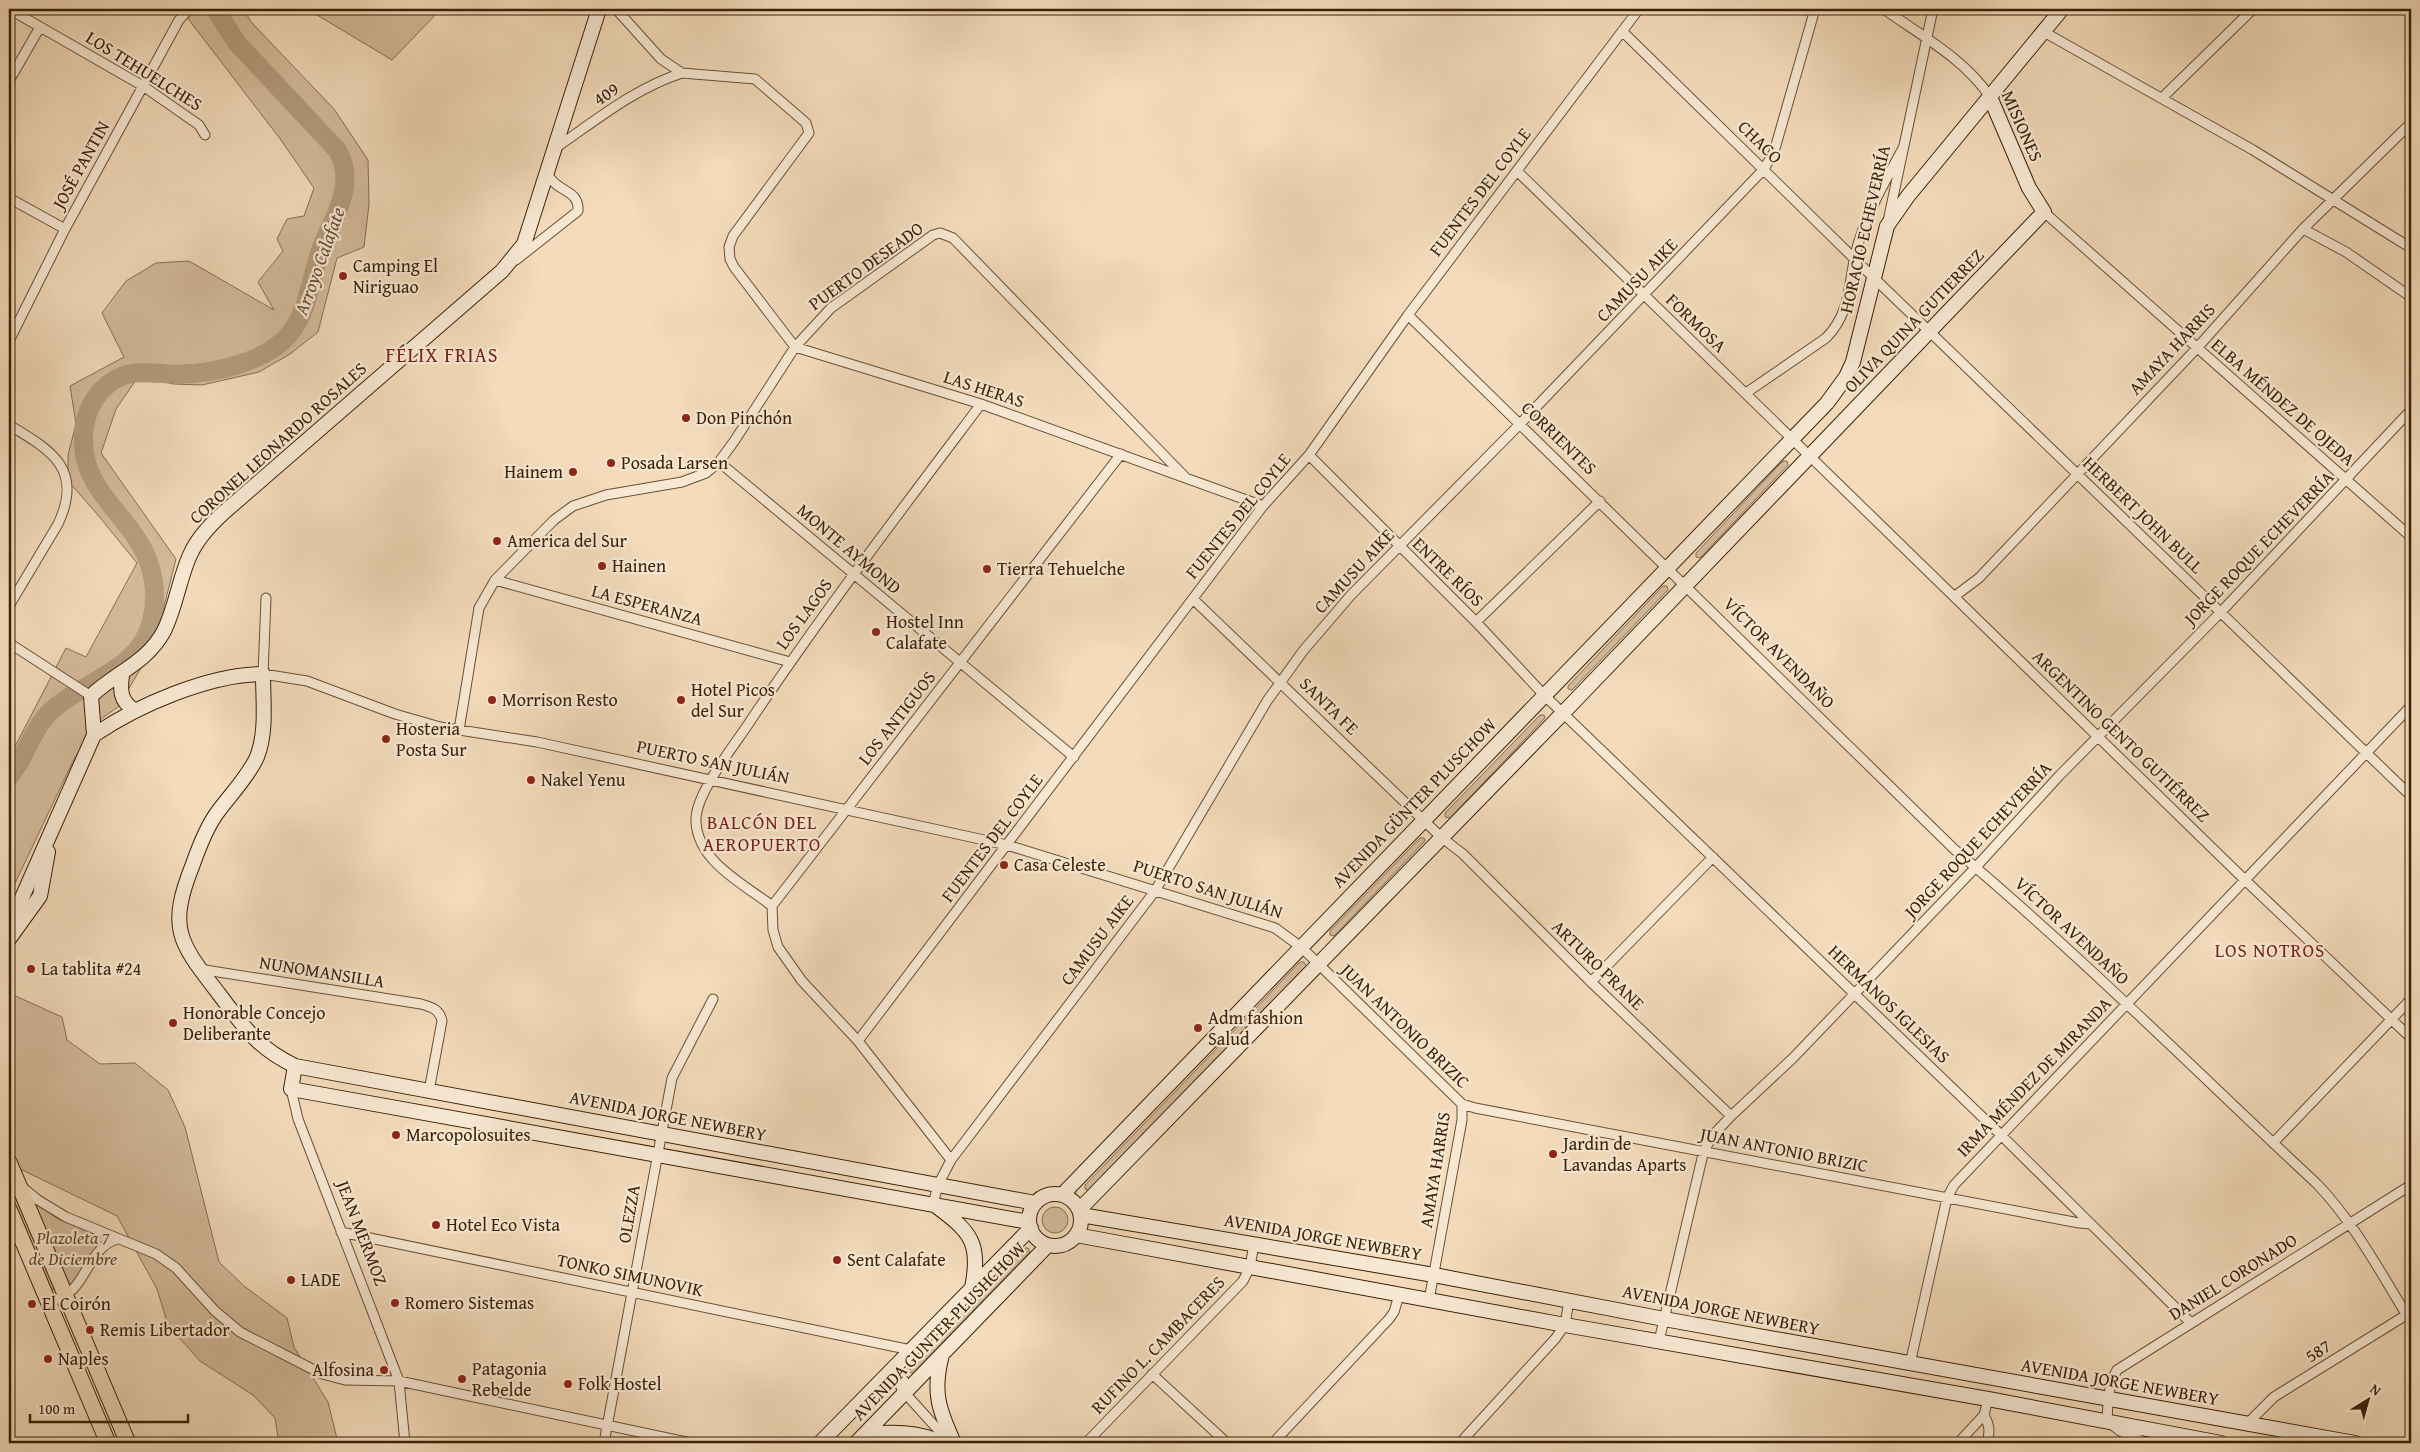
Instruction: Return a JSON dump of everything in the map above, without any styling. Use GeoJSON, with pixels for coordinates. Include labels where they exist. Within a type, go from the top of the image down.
{"type":"FeatureCollection","features":[{"type":"Feature","properties":{"kind":"main road"},"geometry":{"type":"LineString","coordinates":[[9,1162],[128,1443]]}},
{"type":"Feature","properties":{"kind":"main road"},"geometry":{"type":"LineString","coordinates":[[9,1209],[108,1443]]}},
{"type":"Feature","properties":{"kind":"street","name":"LOS TEHUELCHES"},"geometry":{"type":"LineString","coordinates":[[9,9],[143,86],[199,125],[205,136]]}},
{"type":"Feature","properties":{"kind":"street","name":"JOSÉ PANTIN"},"geometry":{"type":"LineString","coordinates":[[9,341],[65,229],[179,20],[189,9]]}},
{"type":"Feature","properties":{"kind":"street","name":"CORONEL LEONARDO ROSALES"},"geometry":{"type":"LineString","coordinates":[[87,694],[122,674],[148,652],[163,632],[190,554],[213,522],[502,271],[524,244],[599,9]]}},
{"type":"Feature","properties":{"kind":"street"},"geometry":{"type":"LineString","coordinates":[[616,9],[661,58],[682,73],[754,79],[806,122],[809,133],[739,226],[729,247],[730,259],[795,347]]}},
{"type":"Feature","properties":{"kind":"street","name":"FUENTES DEL COYLE"},"geometry":{"type":"LineString","coordinates":[[858,1041],[1263,506],[1309,454],[1408,315],[1639,9]]}},
{"type":"Feature","properties":{"kind":"street","name":"CAMUSU AIKE"},"geometry":{"type":"LineString","coordinates":[[933,1204],[938,1185],[951,1160],[1155,890],[1280,682],[1351,595],[1520,424],[1764,169],[1774,152],[1815,9]]}},
{"type":"Feature","properties":{"kind":"street","name":"MISIONES"},"geometry":{"type":"LineString","coordinates":[[1884,9],[1960,63],[1981,83],[1990,97],[2029,188],[2044,212]]}},
{"type":"Feature","properties":{"kind":"street","name":"HORACIO ECHEVERRÍA"},"geometry":{"type":"LineString","coordinates":[[1792,438],[1826,403],[1846,377],[1854,362],[1887,226],[1902,148],[1933,9]]}},
{"type":"Feature","properties":{"kind":"street"},"geometry":{"type":"LineString","coordinates":[[1887,226],[1908,196],[2062,9]]}},
{"type":"Feature","properties":{"kind":"street"},"geometry":{"type":"LineString","coordinates":[[2162,98],[2253,9]]}},
{"type":"Feature","properties":{"kind":"street"},"geometry":{"type":"LineString","coordinates":[[9,81],[40,27]]}},
{"type":"Feature","properties":{"kind":"street","name":"CHACO"},"geometry":{"type":"LineString","coordinates":[[1622,31],[1874,278]]}},
{"type":"Feature","properties":{"kind":"street"},"geometry":{"type":"LineString","coordinates":[[2044,32],[2252,150],[2411,248]]}},
{"type":"Feature","properties":{"kind":"street","name":"409"},"geometry":{"type":"LineString","coordinates":[[553,149],[639,91],[662,79],[682,73]]}},
{"type":"Feature","properties":{"kind":"street","name":"AMAYA HARRIS"},"geometry":{"type":"LineString","coordinates":[[1955,596],[1979,578],[2197,348],[2303,229],[2411,123]]}},
{"type":"Feature","properties":{"kind":"street"},"geometry":{"type":"LineString","coordinates":[[1746,393],[1826,338],[1833,331],[1847,301],[1859,241],[1865,224],[1902,148]]}},
{"type":"Feature","properties":{"kind":"street","name":"FORMOSA"},"geometry":{"type":"LineString","coordinates":[[1516,171],[1811,456]]}},
{"type":"Feature","properties":{"kind":"street"},"geometry":{"type":"LineString","coordinates":[[502,271],[578,211],[578,203],[571,194],[556,184],[546,173]]}},
{"type":"Feature","properties":{"kind":"street"},"geometry":{"type":"LineString","coordinates":[[9,198],[65,229]]}},
{"type":"Feature","properties":{"kind":"street","name":"OLIVA QUINA GUTIERREZ"},"geometry":{"type":"LineString","coordinates":[[1811,456],[2044,212]]}},
{"type":"Feature","properties":{"kind":"street","name":"ELBA MÉNDEZ DE OJEDA"},"geometry":{"type":"LineString","coordinates":[[2044,212],[2411,537]]}},
{"type":"Feature","properties":{"kind":"street"},"geometry":{"type":"LineString","coordinates":[[2303,229],[2346,252],[2411,296]]}},
{"type":"Feature","properties":{"kind":"street","name":"PUERTO DESEADO"},"geometry":{"type":"LineString","coordinates":[[458,730],[479,608],[495,580],[554,520],[572,506],[606,496],[694,479],[706,473],[719,462],[736,440],[795,347],[831,308],[940,233],[954,238],[1186,478]]}},
{"type":"Feature","properties":{"kind":"street","name":"HERBERT JOHN BULL"},"geometry":{"type":"LineString","coordinates":[[1874,278],[2411,796]]}},
{"type":"Feature","properties":{"kind":"street","name":"CORRIENTES"},"geometry":{"type":"LineString","coordinates":[[1408,315],[1687,585]]}},
{"type":"Feature","properties":{"kind":"street","name":"LAS HERAS"},"geometry":{"type":"LineString","coordinates":[[795,347],[982,404],[1263,506]]}},
{"type":"Feature","properties":{"kind":"street","name":"LOS LAGOS"},"geometry":{"type":"LineString","coordinates":[[772,906],[711,859],[700,840],[696,821],[700,804],[711,780],[790,662],[982,404]]}},
{"type":"Feature","properties":{"kind":"street","name":"JORGE ROQUE ECHEVERRÍA"},"geometry":{"type":"LineString","coordinates":[[1659,1340],[1704,1150],[1715,1133],[1769,1082],[1855,994],[1976,867],[2059,776],[2221,612],[2411,410]]}},
{"type":"Feature","properties":{"kind":"street"},"geometry":{"type":"LineString","coordinates":[[9,425],[50,450],[62,468],[65,478],[66,499],[64,512],[9,606]]}},
{"type":"Feature","properties":{"kind":"street","name":"AVENIDA GÜNTER PLUSCHOW"},"geometry":{"type":"LineString","coordinates":[[1062,1194],[1792,438]]}},
{"type":"Feature","properties":{"kind":"street","name":"LOS ANTIGUOS"},"geometry":{"type":"LineString","coordinates":[[772,906],[1121,454]]}},
{"type":"Feature","properties":{"kind":"street","name":"ENTRE RÍOS"},"geometry":{"type":"LineString","coordinates":[[1309,454],[1398,546],[1476,622],[1544,695],[1564,712]]}},
{"type":"Feature","properties":{"kind":"street"},"geometry":{"type":"LineString","coordinates":[[1080,1213],[1318,964],[1811,456]]}},
{"type":"Feature","properties":{"kind":"street","name":"ARGENTINO GENTO GUTIÉRREZ"},"geometry":{"type":"LineString","coordinates":[[1811,456],[2245,880],[2411,1038]]}},
{"type":"Feature","properties":{"kind":"street","name":"MONTE AYMOND"},"geometry":{"type":"LineString","coordinates":[[719,462],[1074,756]]}},
{"type":"Feature","properties":{"kind":"street"},"geometry":{"type":"LineString","coordinates":[[1476,622],[1600,501]]}},
{"type":"Feature","properties":{"kind":"street","name":"LA ESPERANZA"},"geometry":{"type":"LineString","coordinates":[[495,580],[790,662]]}},
{"type":"Feature","properties":{"kind":"street","name":"VÍCTOR AVENDAÑO"},"geometry":{"type":"LineString","coordinates":[[1687,585],[1947,842],[2127,1004],[2330,1197],[2410,1316]]}},
{"type":"Feature","properties":{"kind":"street"},"geometry":{"type":"LineString","coordinates":[[263,674],[266,598]]}},
{"type":"Feature","properties":{"kind":"street","name":"SANTA FE"},"geometry":{"type":"LineString","coordinates":[[1193,599],[1441,837]]}},
{"type":"Feature","properties":{"kind":"street"},"geometry":{"type":"LineString","coordinates":[[9,644],[87,694],[94,735],[50,839],[9,927]]}},
{"type":"Feature","properties":{"kind":"street"},"geometry":{"type":"LineString","coordinates":[[122,674],[120,690],[126,704],[134,710]]}},
{"type":"Feature","properties":{"kind":"street","name":"PUERTO SAN JULIÁN"},"geometry":{"type":"LineString","coordinates":[[94,735],[134,710],[218,679],[263,674],[307,681],[411,719],[458,730],[536,742],[1007,845],[1275,928],[1301,947],[1318,964]]}},
{"type":"Feature","properties":{"kind":"street","name":"AVENIDA JORGE NEWBERY"},"geometry":{"type":"LineString","coordinates":[[263,674],[263,734],[256,758],[207,830],[183,888],[178,920],[182,940],[199,969],[255,1040],[273,1055],[295,1066],[1035,1203]]}},
{"type":"Feature","properties":{"kind":"street","name":"IRMA MÉNDEZ DE MIRANDA"},"geometry":{"type":"LineString","coordinates":[[1910,1364],[1947,1198],[1954,1186],[2000,1134],[2127,1004],[2411,706]]}},
{"type":"Feature","properties":{"kind":"street","name":"HERMANOS IGLESIAS"},"geometry":{"type":"LineString","coordinates":[[1564,712],[2000,1134],[2190,1322]]}},
{"type":"Feature","properties":{"kind":"street","name":"ARTURO PRANE"},"geometry":{"type":"LineString","coordinates":[[1441,837],[1463,854],[1591,982],[1731,1116]]}},
{"type":"Feature","properties":{"kind":"street"},"geometry":{"type":"LineString","coordinates":[[9,939],[40,896],[50,839]]}},
{"type":"Feature","properties":{"kind":"street"},"geometry":{"type":"LineString","coordinates":[[1591,982],[1712,857]]}},
{"type":"Feature","properties":{"kind":"street"},"geometry":{"type":"LineString","coordinates":[[772,906],[773,930],[778,947],[802,981],[858,1041],[951,1160]]}},
{"type":"Feature","properties":{"kind":"street","name":"JUAN ANTONIO BRIZIC"},"geometry":{"type":"LineString","coordinates":[[1318,964],[1462,1104],[2091,1224]]}},
{"type":"Feature","properties":{"kind":"street","name":"NUNOMANSILLA"},"geometry":{"type":"LineString","coordinates":[[199,969],[421,1004],[438,1012],[441,1016],[441,1028],[429,1091]]}},
{"type":"Feature","properties":{"kind":"street","name":"OLEZZA"},"geometry":{"type":"LineString","coordinates":[[604,1443],[660,1134],[672,1078],[714,999]]}},
{"type":"Feature","properties":{"kind":"street"},"geometry":{"type":"LineString","coordinates":[[2272,1143],[2411,999]]}},
{"type":"Feature","properties":{"kind":"street","name":"JEAN MERMOZ"},"geometry":{"type":"LineString","coordinates":[[295,1066],[290,1089],[298,1119],[398,1381],[405,1443]]}},
{"type":"Feature","properties":{"kind":"street"},"geometry":{"type":"LineString","coordinates":[[290,1089],[933,1204],[1030,1225]]}},
{"type":"Feature","properties":{"kind":"street"},"geometry":{"type":"LineString","coordinates":[[477,1122],[481,1100]]}},
{"type":"Feature","properties":{"kind":"street","name":"AMAYA HARRIS"},"geometry":{"type":"LineString","coordinates":[[1429,1300],[1462,1120],[1462,1104]]}},
{"type":"Feature","properties":{"kind":"street"},"geometry":{"type":"LineString","coordinates":[[18,1184],[56,1211],[161,1257],[176,1268],[231,1326],[301,1365],[322,1374],[345,1380],[398,1381],[691,1443]]}},
{"type":"Feature","properties":{"kind":"street","name":"DANIEL CORONADO"},"geometry":{"type":"LineString","coordinates":[[2107,1421],[2108,1400],[2112,1380],[2117,1370],[2190,1322],[2411,1185]]}},
{"type":"Feature","properties":{"kind":"street"},"geometry":{"type":"LineString","coordinates":[[1062,1194],[1074,1202],[1080,1213],[1081,1222],[1076,1235],[1064,1244],[1048,1245],[1037,1239],[1030,1225],[1029,1215],[1035,1203],[1047,1195],[1062,1194]]}},
{"type":"Feature","properties":{"kind":"street"},"geometry":{"type":"LineString","coordinates":[[933,1204],[965,1229],[977,1256],[972,1288]]}},
{"type":"Feature","properties":{"kind":"street","name":"AVENIDA JORGE NEWBERY"},"geometry":{"type":"LineString","coordinates":[[1080,1213],[1434,1275],[1910,1364],[2355,1443]]}},
{"type":"Feature","properties":{"kind":"street","name":"AVENIDA GUNTER PLUSHCHOW"},"geometry":{"type":"LineString","coordinates":[[820,1443],[972,1288],[1030,1225]]}},
{"type":"Feature","properties":{"kind":"street","name":"TONKO SIMUNOVIK"},"geometry":{"type":"LineString","coordinates":[[341,1232],[911,1350]]}},
{"type":"Feature","properties":{"kind":"street"},"geometry":{"type":"LineString","coordinates":[[1076,1235],[1565,1325],[1988,1399],[2221,1443]]}},
{"type":"Feature","properties":{"kind":"street"},"geometry":{"type":"LineString","coordinates":[[44,1293],[53,1300],[65,1296],[80,1279],[102,1247],[118,1239]]}},
{"type":"Feature","properties":{"kind":"street"},"geometry":{"type":"LineString","coordinates":[[1250,1267],[1254,1244]]}},
{"type":"Feature","properties":{"kind":"street","name":"AVENIDA GUNTER PLUSHCHOW"},"geometry":{"type":"LineString","coordinates":[[861,1439],[1048,1245]]}},
{"type":"Feature","properties":{"kind":"street","name":"RUFINO L. CAMBACERES"},"geometry":{"type":"LineString","coordinates":[[1086,1443],[1243,1281],[1250,1267]]}},
{"type":"Feature","properties":{"kind":"street"},"geometry":{"type":"LineString","coordinates":[[1273,1443],[1389,1319],[1394,1312],[1400,1295]]}},
{"type":"Feature","properties":{"kind":"street"},"geometry":{"type":"LineString","coordinates":[[1460,1443],[1565,1325],[1569,1300]]}},
{"type":"Feature","properties":{"kind":"street","name":"587"},"geometry":{"type":"LineString","coordinates":[[2247,1424],[2274,1397],[2410,1316]]}},
{"type":"Feature","properties":{"kind":"street"},"geometry":{"type":"LineString","coordinates":[[942,1354],[936,1384],[938,1406],[952,1443]]}},
{"type":"Feature","properties":{"kind":"street"},"geometry":{"type":"LineString","coordinates":[[1152,1374],[1227,1443]]}},
{"type":"Feature","properties":{"kind":"street"},"geometry":{"type":"LineString","coordinates":[[887,1376],[893,1375],[898,1378],[904,1386],[905,1393],[952,1443]]}},
{"type":"Feature","properties":{"kind":"street"},"geometry":{"type":"LineString","coordinates":[[1958,1443],[1984,1415],[1988,1399]]}},
{"type":"Feature","properties":{"kind":"street"},"geometry":{"type":"LineString","coordinates":[[859,1403],[858,1412],[862,1418],[869,1422],[877,1422]]}},
{"type":"Feature","properties":{"kind":"street"},"geometry":{"type":"LineString","coordinates":[[1984,1415],[1990,1424],[1987,1443]]}},
{"type":"Feature","properties":{"kind":"street"},"geometry":{"type":"LineString","coordinates":[[2107,1421],[2120,1432],[2147,1443]]}},
{"type":"Feature","properties":{"kind":"street"},"geometry":{"type":"LineString","coordinates":[[861,1439],[904,1433],[921,1435],[942,1443]]}},
{"type":"Feature","properties":{"kind":"green space"},"geometry":{"type":"Polygon","coordinates":[[[188,9],[243,9],[252,23],[334,109],[368,160],[369,204],[364,247],[337,258],[318,332],[290,354],[259,372],[202,385],[174,384],[138,377],[116,409],[101,453],[176,559],[154,646],[118,707],[102,718],[74,759],[9,896],[9,758],[66,648],[86,657],[137,563],[68,481],[68,455],[76,424],[70,386],[124,357],[102,313],[126,281],[156,263],[189,261],[274,310],[258,282],[283,251],[277,239],[287,219],[304,216],[314,188],[281,140],[189,20],[188,9]]]}},
{"type":"Feature","properties":{"kind":"green space"},"geometry":{"type":"Polygon","coordinates":[[[307,9],[441,9],[392,60],[307,9]]]}},
{"type":"Feature","properties":{"kind":"green space"},"geometry":{"type":"Polygon","coordinates":[[[1783,461],[1787,461],[1788,465],[1700,558],[1696,557],[1696,553],[1783,461]]]}},
{"type":"Feature","properties":{"kind":"green space"},"geometry":{"type":"Polygon","coordinates":[[[1663,586],[1667,586],[1668,590],[1572,690],[1568,689],[1568,686],[1663,586]]]}},
{"type":"Feature","properties":{"kind":"green space"},"geometry":{"type":"Polygon","coordinates":[[[1540,715],[1544,715],[1545,718],[1450,818],[1445,817],[1445,813],[1540,715]]]}},
{"type":"Feature","properties":{"kind":"green space"},"geometry":{"type":"Polygon","coordinates":[[[1420,838],[1424,838],[1425,841],[1334,936],[1330,935],[1330,931],[1420,838]]]}},
{"type":"Feature","properties":{"kind":"green space"},"geometry":{"type":"Polygon","coordinates":[[[1300,962],[1304,962],[1306,966],[1089,1190],[1085,1189],[1085,1185],[1300,962]]]}},
{"type":"Feature","properties":{"kind":"green space"},"geometry":{"type":"Polygon","coordinates":[[[9,993],[62,1017],[67,1040],[100,1064],[135,1063],[168,1090],[185,1127],[219,1262],[244,1286],[287,1318],[294,1347],[328,1402],[338,1443],[279,1443],[275,1418],[253,1395],[200,1361],[168,1325],[157,1289],[117,1216],[14,1166],[9,1155],[9,993]]]}},
{"type":"Feature","properties":{"kind":"green space"},"geometry":{"type":"Polygon","coordinates":[[[9,1178],[56,1288],[48,1292],[9,1198],[9,1178]]]}},
{"type":"Feature","properties":{"kind":"green space","name":"Plazoleta 7 de Diciembre"},"geometry":{"type":"Polygon","coordinates":[[[31,1200],[58,1219],[92,1233],[98,1238],[93,1255],[72,1284],[69,1284],[31,1200]]]}},
{"type":"Feature","properties":{"kind":"green space"},"geometry":{"type":"Polygon","coordinates":[[[1055,1207],[1064,1211],[1068,1220],[1064,1229],[1055,1233],[1046,1229],[1042,1220],[1046,1211],[1055,1207]]]}},
{"type":"Feature","properties":{"kind":"green space"},"geometry":{"type":"Polygon","coordinates":[[[1025,1248],[1028,1248],[1030,1252],[913,1373],[909,1372],[909,1369],[1025,1248]]]}},
{"type":"Feature","properties":{"kind":"waterway","name":"Arroyo Calafate"},"geometry":{"type":"LineString","coordinates":[[9,777],[44,718],[65,700],[124,663],[146,637],[152,619],[154,591],[149,563],[141,545],[107,501],[89,469],[84,451],[84,429],[92,403],[98,394],[111,382],[128,374],[189,374],[221,369],[254,359],[281,342],[291,332],[302,312],[318,257],[342,199],[345,175],[338,151],[237,43],[215,9]]}},
{"type":"Feature","properties":{"kind":"place","name":"Camping El Niriguao"},"geometry":{"type":"Point","coordinates":[343,276]}},
{"type":"Feature","properties":{"kind":"place","name":"Don Pinchón"},"geometry":{"type":"Point","coordinates":[686,418]}},
{"type":"Feature","properties":{"kind":"place","name":"Posada Larsen"},"geometry":{"type":"Point","coordinates":[611,463]}},
{"type":"Feature","properties":{"kind":"place","name":"Hainem"},"geometry":{"type":"Point","coordinates":[573,472]}},
{"type":"Feature","properties":{"kind":"place","name":"America del Sur"},"geometry":{"type":"Point","coordinates":[497,541]}},
{"type":"Feature","properties":{"kind":"place","name":"Hainen"},"geometry":{"type":"Point","coordinates":[602,566]}},
{"type":"Feature","properties":{"kind":"place","name":"Tierra Tehuelche"},"geometry":{"type":"Point","coordinates":[987,569]}},
{"type":"Feature","properties":{"kind":"place","name":"Hostel Inn Calafate"},"geometry":{"type":"Point","coordinates":[876,632]}},
{"type":"Feature","properties":{"kind":"place","name":"Morrison Resto"},"geometry":{"type":"Point","coordinates":[492,700]}},
{"type":"Feature","properties":{"kind":"place","name":"Hotel Picos del Sur"},"geometry":{"type":"Point","coordinates":[681,700]}},
{"type":"Feature","properties":{"kind":"place","name":"Hosteria Posta Sur"},"geometry":{"type":"Point","coordinates":[386,739]}},
{"type":"Feature","properties":{"kind":"place","name":"Nakel Yenu"},"geometry":{"type":"Point","coordinates":[531,780]}},
{"type":"Feature","properties":{"kind":"place","name":"Casa Celeste"},"geometry":{"type":"Point","coordinates":[1004,865]}},
{"type":"Feature","properties":{"kind":"place","name":"La tablita #24"},"geometry":{"type":"Point","coordinates":[31,969]}},
{"type":"Feature","properties":{"kind":"place","name":"Honorable Concejo Deliberante"},"geometry":{"type":"Point","coordinates":[173,1023]}},
{"type":"Feature","properties":{"kind":"place","name":"Adm fashion Salud"},"geometry":{"type":"Point","coordinates":[1198,1028]}},
{"type":"Feature","properties":{"kind":"place","name":"Marcopolosuites"},"geometry":{"type":"Point","coordinates":[396,1135]}},
{"type":"Feature","properties":{"kind":"place","name":"Jardin de Lavandas Aparts"},"geometry":{"type":"Point","coordinates":[1553,1154]}},
{"type":"Feature","properties":{"kind":"place","name":"Hotel Eco Vista"},"geometry":{"type":"Point","coordinates":[436,1225]}},
{"type":"Feature","properties":{"kind":"place","name":"Sent Calafate"},"geometry":{"type":"Point","coordinates":[837,1260]}},
{"type":"Feature","properties":{"kind":"place","name":"LADE"},"geometry":{"type":"Point","coordinates":[291,1280]}},
{"type":"Feature","properties":{"kind":"place","name":"Romero Sistemas"},"geometry":{"type":"Point","coordinates":[395,1303]}},
{"type":"Feature","properties":{"kind":"place","name":"El Coirón"},"geometry":{"type":"Point","coordinates":[32,1304]}},
{"type":"Feature","properties":{"kind":"place","name":"Remis Libertador"},"geometry":{"type":"Point","coordinates":[90,1330]}},
{"type":"Feature","properties":{"kind":"place","name":"Naples"},"geometry":{"type":"Point","coordinates":[48,1359]}},
{"type":"Feature","properties":{"kind":"place","name":"Alfosina"},"geometry":{"type":"Point","coordinates":[384,1370]}},
{"type":"Feature","properties":{"kind":"place","name":"Patagonia Rebelde"},"geometry":{"type":"Point","coordinates":[462,1379]}},
{"type":"Feature","properties":{"kind":"place","name":"Folk Hostel"},"geometry":{"type":"Point","coordinates":[568,1384]}},
{"type":"Feature","properties":{"kind":"district","name":"FÉLIX FRIAS"},"geometry":{"type":"Point","coordinates":[442,355]}},
{"type":"Feature","properties":{"kind":"district","name":"BALCÓN DEL AEROPUERTO"},"geometry":{"type":"Point","coordinates":[762,833]}},
{"type":"Feature","properties":{"kind":"district","name":"LOS NOTROS"},"geometry":{"type":"Point","coordinates":[2270,950]}}]}
